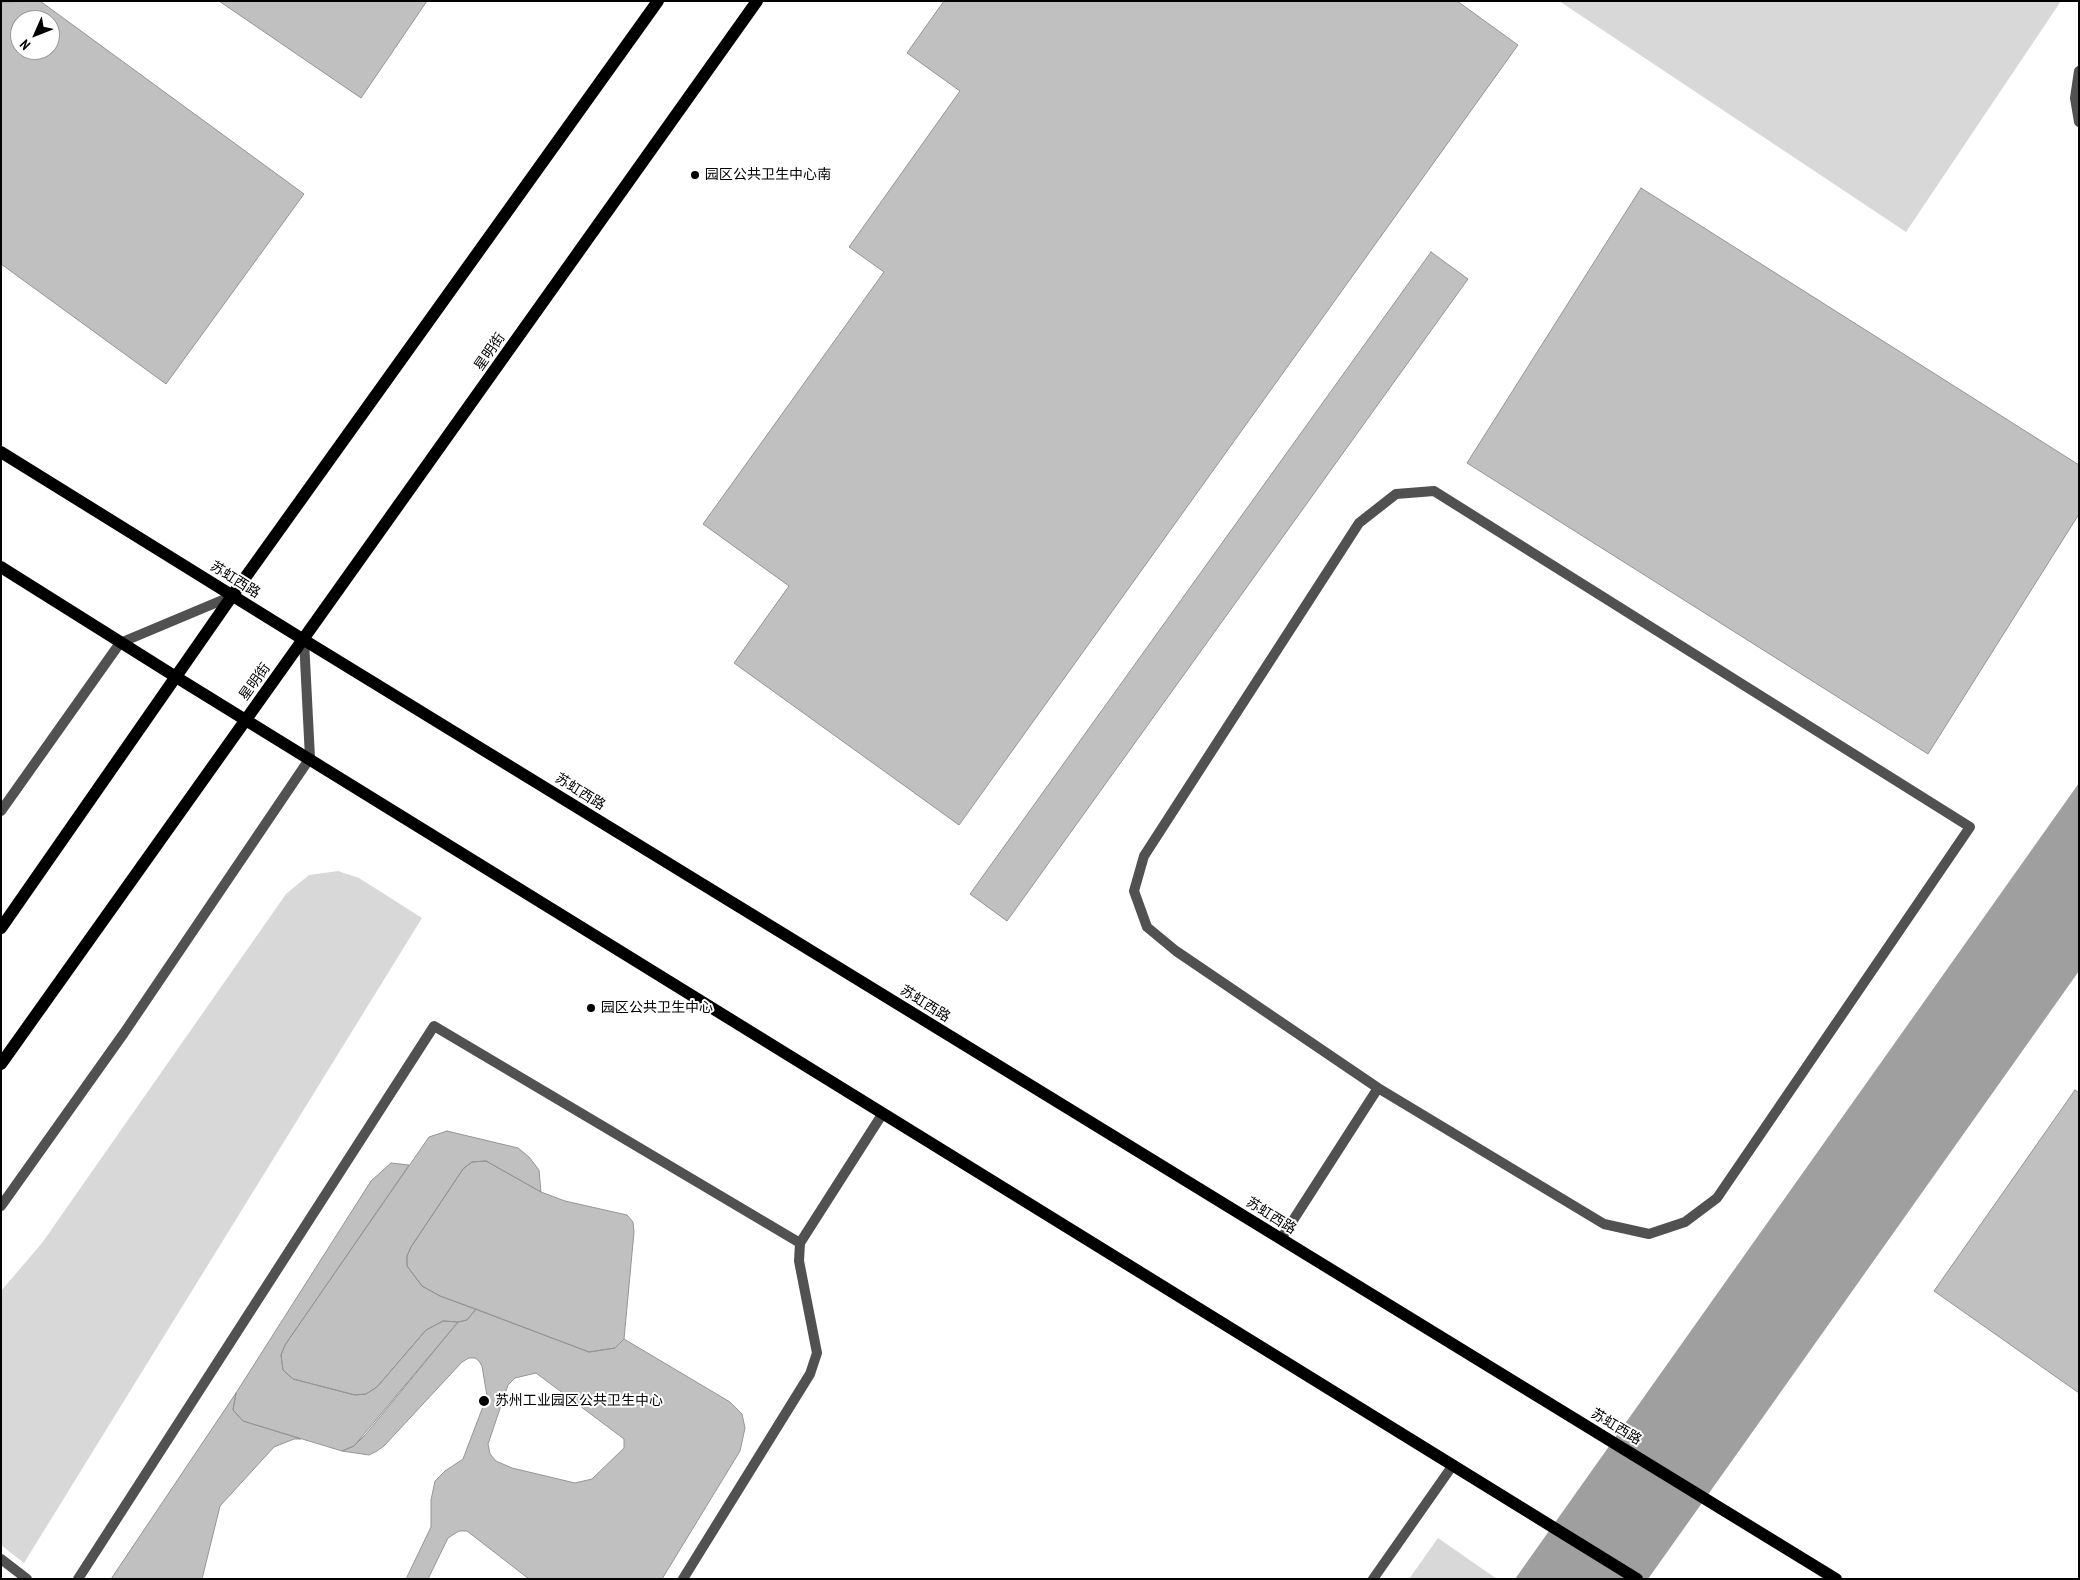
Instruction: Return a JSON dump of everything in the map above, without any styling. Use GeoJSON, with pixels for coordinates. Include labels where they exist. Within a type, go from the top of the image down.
{"type":"FeatureCollection","features":[{"type":"Feature","properties":{"kind":"main road"},"geometry":{"type":"LineString","coordinates":[[1,928],[232,596],[658,1]]}},
{"type":"Feature","properties":{"kind":"main road","name":"星明街"},"geometry":{"type":"LineString","coordinates":[[1,1064],[757,1]]}},
{"type":"Feature","properties":{"kind":"main road","name":"苏虹西路"},"geometry":{"type":"LineString","coordinates":[[1,452],[1280,1240],[1836,1579]]}},
{"type":"Feature","properties":{"kind":"main road"},"geometry":{"type":"LineString","coordinates":[[1,567],[120,643],[310,758],[1637,1579]]}},
{"type":"Feature","properties":{"kind":"street"},"geometry":{"type":"LineString","coordinates":[[2079,71],[2075,98],[2079,122]]}},
{"type":"Feature","properties":{"kind":"street"},"geometry":{"type":"LineString","coordinates":[[1434,491],[1970,827],[1717,1198],[1685,1222],[1649,1234],[1604,1224],[1378,1088],[1176,951],[1147,927],[1134,891],[1144,856],[1359,523],[1396,494],[1434,491]]}},
{"type":"Feature","properties":{"kind":"street"},"geometry":{"type":"LineString","coordinates":[[1,811],[120,643],[232,596]]}},
{"type":"Feature","properties":{"kind":"street"},"geometry":{"type":"LineString","coordinates":[[1,1206],[124,1034],[310,758],[304,640]]}},
{"type":"Feature","properties":{"kind":"street"},"geometry":{"type":"LineString","coordinates":[[78,1579],[434,1026],[800,1243]]}},
{"type":"Feature","properties":{"kind":"street"},"geometry":{"type":"LineString","coordinates":[[1280,1240],[1378,1088]]}},
{"type":"Feature","properties":{"kind":"street"},"geometry":{"type":"LineString","coordinates":[[683,1579],[810,1374],[818,1353],[799,1261],[800,1243],[883,1113]]}},
{"type":"Feature","properties":{"kind":"street"},"geometry":{"type":"LineString","coordinates":[[1373,1579],[1453,1465]]}},
{"type":"Feature","properties":{"kind":"street"},"geometry":{"type":"LineString","coordinates":[[1,1559],[27,1579]]}},
{"type":"Feature","properties":{"kind":"shaded area"},"geometry":{"type":"Polygon","coordinates":[[[1559,1],[2061,1],[1906,232],[1559,1]]]}},
{"type":"Feature","properties":{"kind":"shaded area"},"geometry":{"type":"Polygon","coordinates":[[[2079,783],[2079,971],[1751,1434],[1648,1579],[1515,1579],[2079,783]]]}},
{"type":"Feature","properties":{"kind":"shaded area"},"geometry":{"type":"Polygon","coordinates":[[[338,871],[359,878],[422,918],[24,1563],[1,1545],[1,1291],[42,1243],[286,894],[309,875],[338,871]]]}},
{"type":"Feature","properties":{"kind":"shaded area"},"geometry":{"type":"Polygon","coordinates":[[[1438,1538],[1497,1579],[1409,1579],[1438,1538]]]}},
{"type":"Feature","properties":{"kind":"building"},"geometry":{"type":"Polygon","coordinates":[[[40,1],[52,10],[10,10],[10,60],[60,60],[60,16],[304,194],[166,384],[1,264],[1,2],[40,1]]]}},
{"type":"Feature","properties":{"kind":"building"},"geometry":{"type":"Polygon","coordinates":[[[219,1],[427,1],[361,98],[219,1]]]}},
{"type":"Feature","properties":{"kind":"building"},"geometry":{"type":"Polygon","coordinates":[[[944,1],[1457,1],[1518,45],[959,825],[734,663],[789,586],[703,524],[884,272],[849,247],[960,91],[907,53],[944,1]]]}},
{"type":"Feature","properties":{"kind":"building"},"geometry":{"type":"Polygon","coordinates":[[[1641,188],[2079,465],[2079,514],[1928,754],[1467,463],[1641,188]]]}},
{"type":"Feature","properties":{"kind":"building"},"geometry":{"type":"Polygon","coordinates":[[[1431,252],[1468,279],[1007,921],[970,894],[1431,252]]]}},
{"type":"Feature","properties":{"kind":"building"},"geometry":{"type":"Polygon","coordinates":[[[2075,1090],[2079,1093],[2079,1393],[1934,1291],[2075,1090]]]}},
{"type":"Feature","properties":{"kind":"building"},"geometry":{"type":"Polygon","coordinates":[[[447,1131],[518,1148],[529,1157],[539,1170],[541,1192],[486,1161],[472,1162],[463,1169],[411,1247],[407,1256],[407,1266],[422,1286],[440,1296],[476,1309],[467,1320],[458,1322],[443,1321],[426,1330],[377,1387],[366,1394],[355,1395],[293,1379],[283,1370],[281,1355],[285,1345],[429,1137],[447,1131]]]}},
{"type":"Feature","properties":{"kind":"building"},"geometry":{"type":"Polygon","coordinates":[[[486,1161],[541,1192],[565,1201],[627,1215],[633,1222],[634,1232],[624,1339],[615,1348],[589,1352],[440,1296],[422,1286],[407,1266],[407,1256],[411,1247],[463,1169],[472,1162],[486,1161]]]}},
{"type":"Feature","properties":{"kind":"building"},"geometry":{"type":"Polygon","coordinates":[[[391,1163],[409,1165],[285,1345],[281,1355],[283,1370],[293,1379],[355,1395],[366,1394],[377,1387],[426,1330],[443,1321],[458,1322],[354,1446],[342,1451],[243,1421],[233,1410],[236,1393],[371,1181],[391,1163]]]}},
{"type":"Feature","properties":{"kind":"building"},"geometry":{"type":"Polygon","coordinates":[[[476,1309],[589,1352],[615,1348],[624,1339],[730,1402],[742,1414],[745,1428],[740,1451],[662,1579],[529,1579],[467,1531],[459,1531],[448,1538],[428,1579],[406,1579],[431,1527],[431,1500],[435,1481],[445,1471],[463,1459],[487,1396],[482,1366],[479,1361],[475,1358],[469,1358],[462,1362],[384,1446],[377,1451],[369,1455],[342,1451],[354,1446],[366,1434],[458,1322],[467,1320],[476,1309]],[[536,1373],[515,1378],[508,1385],[488,1444],[490,1454],[496,1461],[512,1468],[575,1483],[592,1479],[624,1448],[624,1439],[536,1373]]]}},
{"type":"Feature","properties":{"kind":"building"},"geometry":{"type":"Polygon","coordinates":[[[236,1393],[233,1410],[243,1421],[301,1439],[294,1439],[274,1447],[220,1506],[202,1579],[111,1579],[236,1393]]]}},
{"type":"Feature","properties":{"kind":"place","name":"园区公共卫生中心南"},"geometry":{"type":"Point","coordinates":[695,175]}},
{"type":"Feature","properties":{"kind":"place","name":"园区公共卫生中心"},"geometry":{"type":"Point","coordinates":[591,1008]}},
{"type":"Feature","properties":{"kind":"place","name":"苏州工业园区公共卫生中心"},"geometry":{"type":"Point","coordinates":[484,1401]}}]}
